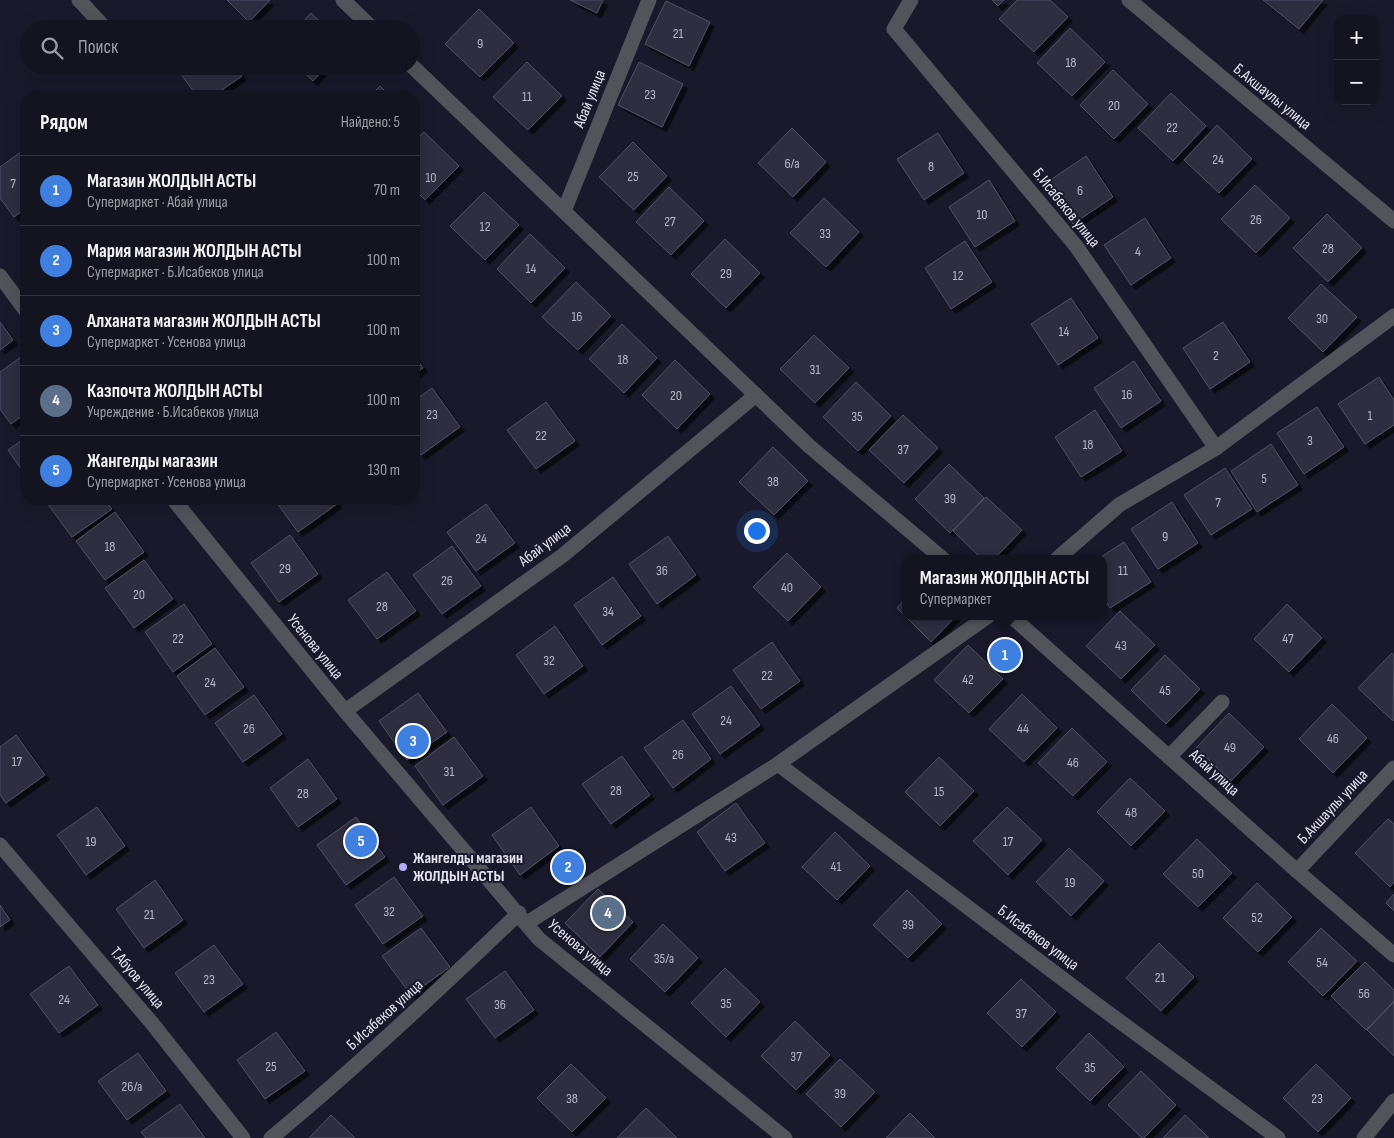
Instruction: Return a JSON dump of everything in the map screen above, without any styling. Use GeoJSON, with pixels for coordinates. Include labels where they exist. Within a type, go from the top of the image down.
{"type":"FeatureCollection","features":[{"type":"Feature","properties":{"kind":"street"},"geometry":{"type":"LineString","coordinates":[[79,0],[98,20]]}},
{"type":"Feature","properties":{"kind":"street"},"geometry":{"type":"LineString","coordinates":[[343,0],[364,20]]}},
{"type":"Feature","properties":{"kind":"street","name":"Абай улица"},"geometry":{"type":"LineString","coordinates":[[564,211],[649,0]]}},
{"type":"Feature","properties":{"kind":"street","name":"Б.Исабеков улица"},"geometry":{"type":"LineString","coordinates":[[911,0],[894,29],[1076,246],[1216,448]]}},
{"type":"Feature","properties":{"kind":"street","name":"Б.Акшаулы улица"},"geometry":{"type":"LineString","coordinates":[[1129,0],[1394,221]]}},
{"type":"Feature","properties":{"kind":"street"},"geometry":{"type":"LineString","coordinates":[[420,74],[809,446],[938,555]]}},
{"type":"Feature","properties":{"kind":"street"},"geometry":{"type":"LineString","coordinates":[[0,276],[20,303]]}},
{"type":"Feature","properties":{"kind":"street"},"geometry":{"type":"LineString","coordinates":[[1062,555],[1119,505],[1216,448],[1394,316]]}},
{"type":"Feature","properties":{"kind":"street","name":"Абай улица"},"geometry":{"type":"LineString","coordinates":[[346,711],[562,556],[756,395]]}},
{"type":"Feature","properties":{"kind":"street","name":"Усенова улица"},"geometry":{"type":"LineString","coordinates":[[178,505],[346,711],[539,939],[785,1138]]}},
{"type":"Feature","properties":{"kind":"street","name":"Б.Исабеков улица"},"geometry":{"type":"LineString","coordinates":[[271,1138],[324,1095],[523,918],[778,764],[982,620]]}},
{"type":"Feature","properties":{"kind":"street","name":"Абай улица"},"geometry":{"type":"LineString","coordinates":[[1015,620],[1297,871],[1394,954]]}},
{"type":"Feature","properties":{"kind":"street"},"geometry":{"type":"LineString","coordinates":[[1169,757],[1222,702]]}},
{"type":"Feature","properties":{"kind":"street","name":"Б.Исабеков улица"},"geometry":{"type":"LineString","coordinates":[[778,764],[1096,1004],[1278,1138]]}},
{"type":"Feature","properties":{"kind":"street","name":"Б.Акшаулы улица"},"geometry":{"type":"LineString","coordinates":[[1297,871],[1394,768]]}},
{"type":"Feature","properties":{"kind":"street","name":"Т.Абуов улица"},"geometry":{"type":"LineString","coordinates":[[0,845],[151,1022],[242,1138]]}},
{"type":"Feature","properties":{"kind":"street"},"geometry":{"type":"LineString","coordinates":[[1364,1138],[1394,1101]]}},
{"type":"Feature","properties":{"kind":"building"},"geometry":{"type":"Polygon","coordinates":[[[227,0],[270,0],[251,20],[247,20],[227,0]]]}},
{"type":"Feature","properties":{"kind":"building"},"geometry":{"type":"Polygon","coordinates":[[[570,0],[603,0],[597,13],[570,0]]]}},
{"type":"Feature","properties":{"kind":"building"},"geometry":{"type":"Polygon","coordinates":[[[992,0],[1004,0],[998,6],[992,0]]]}},
{"type":"Feature","properties":{"kind":"building"},"geometry":{"type":"Polygon","coordinates":[[[1017,0],[1050,0],[1068,17],[1034,52],[999,19],[1017,0]]]}},
{"type":"Feature","properties":{"kind":"building"},"geometry":{"type":"Polygon","coordinates":[[[1263,0],[1323,0],[1299,29],[1263,0]]]}},
{"type":"Feature","properties":{"kind":"building"},"geometry":{"type":"Polygon","coordinates":[[[666,1],[710,22],[689,66],[645,44],[666,1]]]}},
{"type":"Feature","properties":{"kind":"building"},"geometry":{"type":"Polygon","coordinates":[[[479,9],[514,43],[480,77],[445,44],[479,9]]]}},
{"type":"Feature","properties":{"kind":"building"},"geometry":{"type":"Polygon","coordinates":[[[311,13],[318,20],[304,20],[311,13]]]}},
{"type":"Feature","properties":{"kind":"building"},"geometry":{"type":"Polygon","coordinates":[[[1070,28],[1105,62],[1072,96],[1037,63],[1070,28]]]}},
{"type":"Feature","properties":{"kind":"building"},"geometry":{"type":"Polygon","coordinates":[[[527,62],[562,96],[528,130],[493,97],[527,62]]]}},
{"type":"Feature","properties":{"kind":"building"},"geometry":{"type":"Polygon","coordinates":[[[639,62],[683,84],[662,127],[618,105],[639,62]]]}},
{"type":"Feature","properties":{"kind":"building"},"geometry":{"type":"Polygon","coordinates":[[[1113,70],[1148,104],[1114,139],[1080,105],[1113,70]]]}},
{"type":"Feature","properties":{"kind":"building"},"geometry":{"type":"Polygon","coordinates":[[[182,75],[242,76],[222,90],[193,90],[182,75]]]}},
{"type":"Feature","properties":{"kind":"building"},"geometry":{"type":"Polygon","coordinates":[[[307,75],[319,75],[313,81],[307,75]]]}},
{"type":"Feature","properties":{"kind":"building"},"geometry":{"type":"Polygon","coordinates":[[[380,86],[384,90],[376,90],[380,86]]]}},
{"type":"Feature","properties":{"kind":"building"},"geometry":{"type":"Polygon","coordinates":[[[1171,93],[1206,126],[1173,161],[1138,128],[1171,93]]]}},
{"type":"Feature","properties":{"kind":"building"},"geometry":{"type":"Polygon","coordinates":[[[1217,125],[1252,159],[1219,193],[1184,160],[1217,125]]]}},
{"type":"Feature","properties":{"kind":"building"},"geometry":{"type":"Polygon","coordinates":[[[792,128],[826,162],[793,197],[758,163],[792,128]]]}},
{"type":"Feature","properties":{"kind":"building"},"geometry":{"type":"Polygon","coordinates":[[[424,132],[459,166],[425,200],[420,195],[420,136],[424,132]]]}},
{"type":"Feature","properties":{"kind":"building"},"geometry":{"type":"Polygon","coordinates":[[[938,133],[964,173],[924,200],[897,159],[938,133]]]}},
{"type":"Feature","properties":{"kind":"building"},"geometry":{"type":"Polygon","coordinates":[[[633,142],[667,176],[634,210],[599,177],[633,142]]]}},
{"type":"Feature","properties":{"kind":"building"},"geometry":{"type":"Polygon","coordinates":[[[20,153],[20,212],[14,217],[0,198],[0,167],[20,153]]]}},
{"type":"Feature","properties":{"kind":"building"},"geometry":{"type":"Polygon","coordinates":[[[1086,156],[1113,197],[1073,224],[1046,183],[1086,156]]]}},
{"type":"Feature","properties":{"kind":"building"},"geometry":{"type":"Polygon","coordinates":[[[989,180],[1015,221],[975,247],[949,207],[989,180]]]}},
{"type":"Feature","properties":{"kind":"building"},"geometry":{"type":"Polygon","coordinates":[[[1255,185],[1290,218],[1256,253],[1221,219],[1255,185]]]}},
{"type":"Feature","properties":{"kind":"building"},"geometry":{"type":"Polygon","coordinates":[[[669,187],[704,221],[671,255],[636,222],[669,187]]]}},
{"type":"Feature","properties":{"kind":"building"},"geometry":{"type":"Polygon","coordinates":[[[484,192],[519,225],[485,260],[450,226],[484,192]]]}},
{"type":"Feature","properties":{"kind":"building"},"geometry":{"type":"Polygon","coordinates":[[[824,198],[859,232],[826,267],[790,233],[824,198]]]}},
{"type":"Feature","properties":{"kind":"building"},"geometry":{"type":"Polygon","coordinates":[[[1327,214],[1362,248],[1328,282],[1293,248],[1327,214]]]}},
{"type":"Feature","properties":{"kind":"building"},"geometry":{"type":"Polygon","coordinates":[[[1145,218],[1171,258],[1131,285],[1104,245],[1145,218]]]}},
{"type":"Feature","properties":{"kind":"building"},"geometry":{"type":"Polygon","coordinates":[[[530,234],[565,268],[531,303],[497,269],[530,234]]]}},
{"type":"Feature","properties":{"kind":"building"},"geometry":{"type":"Polygon","coordinates":[[[725,239],[760,273],[726,308],[691,274],[725,239]]]}},
{"type":"Feature","properties":{"kind":"building"},"geometry":{"type":"Polygon","coordinates":[[[965,241],[992,282],[951,309],[925,268],[965,241]]]}},
{"type":"Feature","properties":{"kind":"building"},"geometry":{"type":"Polygon","coordinates":[[[576,282],[611,316],[578,350],[542,317],[576,282]]]}},
{"type":"Feature","properties":{"kind":"building"},"geometry":{"type":"Polygon","coordinates":[[[1321,284],[1357,317],[1323,352],[1288,318],[1321,284]]]}},
{"type":"Feature","properties":{"kind":"building"},"geometry":{"type":"Polygon","coordinates":[[[1071,298],[1098,338],[1058,365],[1031,324],[1071,298]]]}},
{"type":"Feature","properties":{"kind":"building"},"geometry":{"type":"Polygon","coordinates":[[[0,322],[13,340],[0,350],[0,322]]]}},
{"type":"Feature","properties":{"kind":"building"},"geometry":{"type":"Polygon","coordinates":[[[1223,322],[1250,362],[1210,389],[1183,348],[1223,322]]]}},
{"type":"Feature","properties":{"kind":"building"},"geometry":{"type":"Polygon","coordinates":[[[622,324],[657,358],[624,393],[589,359],[622,324]]]}},
{"type":"Feature","properties":{"kind":"building"},"geometry":{"type":"Polygon","coordinates":[[[814,335],[849,368],[815,403],[780,369],[814,335]]]}},
{"type":"Feature","properties":{"kind":"building"},"geometry":{"type":"Polygon","coordinates":[[[20,358],[20,417],[11,424],[0,409],[0,372],[20,358]]]}},
{"type":"Feature","properties":{"kind":"building"},"geometry":{"type":"Polygon","coordinates":[[[675,360],[710,394],[677,429],[642,395],[675,360]]]}},
{"type":"Feature","properties":{"kind":"building"},"geometry":{"type":"Polygon","coordinates":[[[1134,361],[1161,401],[1121,428],[1094,388],[1134,361]]]}},
{"type":"Feature","properties":{"kind":"building"},"geometry":{"type":"Polygon","coordinates":[[[1379,377],[1394,400],[1394,425],[1365,444],[1338,404],[1379,377]]]}},
{"type":"Feature","properties":{"kind":"building"},"geometry":{"type":"Polygon","coordinates":[[[856,382],[891,416],[858,451],[823,417],[856,382]]]}},
{"type":"Feature","properties":{"kind":"building"},"geometry":{"type":"Polygon","coordinates":[[[432,388],[460,427],[421,455],[420,454],[420,397],[432,388]]]}},
{"type":"Feature","properties":{"kind":"building"},"geometry":{"type":"Polygon","coordinates":[[[546,402],[575,441],[536,469],[507,430],[546,402]]]}},
{"type":"Feature","properties":{"kind":"building"},"geometry":{"type":"Polygon","coordinates":[[[1317,407],[1344,447],[1304,474],[1277,433],[1317,407]]]}},
{"type":"Feature","properties":{"kind":"building"},"geometry":{"type":"Polygon","coordinates":[[[1095,410],[1122,451],[1081,477],[1055,437],[1095,410]]]}},
{"type":"Feature","properties":{"kind":"building"},"geometry":{"type":"Polygon","coordinates":[[[903,415],[938,448],[904,483],[869,450],[903,415]]]}},
{"type":"Feature","properties":{"kind":"building"},"geometry":{"type":"Polygon","coordinates":[[[20,441],[20,467],[8,450],[20,441]]]}},
{"type":"Feature","properties":{"kind":"building"},"geometry":{"type":"Polygon","coordinates":[[[1271,444],[1298,485],[1257,512],[1231,471],[1271,444]]]}},
{"type":"Feature","properties":{"kind":"building"},"geometry":{"type":"Polygon","coordinates":[[[773,447],[808,481],[774,515],[739,482],[773,447]]]}},
{"type":"Feature","properties":{"kind":"building"},"geometry":{"type":"Polygon","coordinates":[[[949,464],[984,498],[950,533],[915,499],[949,464]]]}},
{"type":"Feature","properties":{"kind":"building"},"geometry":{"type":"Polygon","coordinates":[[[1225,468],[1252,509],[1211,535],[1184,495],[1225,468]]]}},
{"type":"Feature","properties":{"kind":"building"},"geometry":{"type":"Polygon","coordinates":[[[986,497],[1022,530],[998,555],[978,555],[953,531],[986,497]]]}},
{"type":"Feature","properties":{"kind":"building"},"geometry":{"type":"Polygon","coordinates":[[[1172,502],[1198,543],[1158,569],[1131,529],[1172,502]]]}},
{"type":"Feature","properties":{"kind":"building"},"geometry":{"type":"Polygon","coordinates":[[[486,504],[515,543],[476,571],[447,532],[486,504]]]}},
{"type":"Feature","properties":{"kind":"building"},"geometry":{"type":"Polygon","coordinates":[[[48,505],[109,505],[112,509],[72,537],[48,505]]]}},
{"type":"Feature","properties":{"kind":"building"},"geometry":{"type":"Polygon","coordinates":[[[278,505],[336,505],[298,532],[278,505]]]}},
{"type":"Feature","properties":{"kind":"building"},"geometry":{"type":"Polygon","coordinates":[[[115,512],[144,552],[105,580],[76,541],[115,512]]]}},
{"type":"Feature","properties":{"kind":"building"},"geometry":{"type":"Polygon","coordinates":[[[290,535],[318,574],[279,602],[251,563],[290,535]]]}},
{"type":"Feature","properties":{"kind":"building"},"geometry":{"type":"Polygon","coordinates":[[[668,536],[696,575],[657,604],[629,564],[668,536]]]}},
{"type":"Feature","properties":{"kind":"building"},"geometry":{"type":"Polygon","coordinates":[[[1124,542],[1151,582],[1110,608],[1107,603],[1107,555],[1104,555],[1124,542]]]}},
{"type":"Feature","properties":{"kind":"building"},"geometry":{"type":"Polygon","coordinates":[[[452,546],[481,586],[442,614],[413,575],[452,546]]]}},
{"type":"Feature","properties":{"kind":"building"},"geometry":{"type":"Polygon","coordinates":[[[787,553],[821,587],[788,621],[753,587],[787,553]]]}},
{"type":"Feature","properties":{"kind":"building"},"geometry":{"type":"Polygon","coordinates":[[[144,560],[173,599],[134,628],[105,588],[144,560]]]}},
{"type":"Feature","properties":{"kind":"building"},"geometry":{"type":"Polygon","coordinates":[[[387,572],[416,611],[377,639],[348,600],[387,572]]]}},
{"type":"Feature","properties":{"kind":"building"},"geometry":{"type":"Polygon","coordinates":[[[613,577],[641,616],[602,645],[574,605],[613,577]]]}},
{"type":"Feature","properties":{"kind":"building"},"geometry":{"type":"Polygon","coordinates":[[[902,602],[902,613],[897,608],[902,602]]]}},
{"type":"Feature","properties":{"kind":"building"},"geometry":{"type":"Polygon","coordinates":[[[184,604],[212,644],[173,672],[145,632],[184,604]]]}},
{"type":"Feature","properties":{"kind":"building"},"geometry":{"type":"Polygon","coordinates":[[[1287,604],[1322,638],[1289,672],[1254,639],[1287,604]]]}},
{"type":"Feature","properties":{"kind":"building"},"geometry":{"type":"Polygon","coordinates":[[[1120,611],[1155,645],[1121,679],[1086,646],[1120,611]]]}},
{"type":"Feature","properties":{"kind":"building"},"geometry":{"type":"Polygon","coordinates":[[[909,620],[952,620],[931,642],[909,620]]]}},
{"type":"Feature","properties":{"kind":"building"},"geometry":{"type":"Polygon","coordinates":[[[555,626],[583,666],[544,694],[516,655],[555,626]]]}},
{"type":"Feature","properties":{"kind":"building"},"geometry":{"type":"Polygon","coordinates":[[[772,642],[800,681],[761,709],[733,670],[772,642]]]}},
{"type":"Feature","properties":{"kind":"building"},"geometry":{"type":"Polygon","coordinates":[[[968,645],[1003,679],[969,713],[934,680],[968,645]]]}},
{"type":"Feature","properties":{"kind":"building"},"geometry":{"type":"Polygon","coordinates":[[[215,648],[244,687],[205,715],[177,676],[215,648]]]}},
{"type":"Feature","properties":{"kind":"building"},"geometry":{"type":"Polygon","coordinates":[[[1392,653],[1394,656],[1393,721],[1358,688],[1392,653]]]}},
{"type":"Feature","properties":{"kind":"building"},"geometry":{"type":"Polygon","coordinates":[[[1165,655],[1200,689],[1166,724],[1131,690],[1165,655]]]}},
{"type":"Feature","properties":{"kind":"building"},"geometry":{"type":"Polygon","coordinates":[[[731,686],[760,725],[720,754],[692,714],[731,686]]]}},
{"type":"Feature","properties":{"kind":"building"},"geometry":{"type":"Polygon","coordinates":[[[418,693],[447,732],[407,760],[379,721],[418,693]]]}},
{"type":"Feature","properties":{"kind":"building"},"geometry":{"type":"Polygon","coordinates":[[[1022,694],[1057,728],[1024,762],[989,729],[1022,694]]]}},
{"type":"Feature","properties":{"kind":"building"},"geometry":{"type":"Polygon","coordinates":[[[254,695],[282,734],[243,762],[215,723],[254,695]]]}},
{"type":"Feature","properties":{"kind":"building"},"geometry":{"type":"Polygon","coordinates":[[[1332,704],[1367,738],[1333,773],[1299,739],[1332,704]]]}},
{"type":"Feature","properties":{"kind":"building"},"geometry":{"type":"Polygon","coordinates":[[[1229,713],[1264,747],[1231,781],[1196,748],[1229,713]]]}},
{"type":"Feature","properties":{"kind":"building"},"geometry":{"type":"Polygon","coordinates":[[[683,720],[711,759],[673,788],[644,748],[683,720]]]}},
{"type":"Feature","properties":{"kind":"building"},"geometry":{"type":"Polygon","coordinates":[[[1072,728],[1107,762],[1073,796],[1038,763],[1072,728]]]}},
{"type":"Feature","properties":{"kind":"building"},"geometry":{"type":"Polygon","coordinates":[[[16,735],[45,775],[6,803],[0,795],[0,747],[16,735]]]}},
{"type":"Feature","properties":{"kind":"building"},"geometry":{"type":"Polygon","coordinates":[[[454,737],[483,776],[443,805],[415,766],[454,737]]]}},
{"type":"Feature","properties":{"kind":"building"},"geometry":{"type":"Polygon","coordinates":[[[622,756],[650,795],[611,824],[582,784],[622,756]]]}},
{"type":"Feature","properties":{"kind":"building"},"geometry":{"type":"Polygon","coordinates":[[[939,757],[974,791],[940,826],[905,792],[939,757]]]}},
{"type":"Feature","properties":{"kind":"building"},"geometry":{"type":"Polygon","coordinates":[[[308,759],[337,799],[298,827],[270,788],[308,759]]]}},
{"type":"Feature","properties":{"kind":"building"},"geometry":{"type":"Polygon","coordinates":[[[1130,778],[1165,811],[1131,846],[1097,812],[1130,778]]]}},
{"type":"Feature","properties":{"kind":"building"},"geometry":{"type":"Polygon","coordinates":[[[736,803],[765,843],[725,871],[697,832],[736,803]]]}},
{"type":"Feature","properties":{"kind":"building"},"geometry":{"type":"Polygon","coordinates":[[[97,807],[125,846],[86,875],[57,835],[97,807]]]}},
{"type":"Feature","properties":{"kind":"building"},"geometry":{"type":"Polygon","coordinates":[[[531,807],[559,846],[520,875],[492,835],[531,807]]]}},
{"type":"Feature","properties":{"kind":"building"},"geometry":{"type":"Polygon","coordinates":[[[1007,807],[1042,840],[1008,875],[973,841],[1007,807]]]}},
{"type":"Feature","properties":{"kind":"building"},"geometry":{"type":"Polygon","coordinates":[[[356,817],[385,857],[346,885],[317,845],[356,817]]]}},
{"type":"Feature","properties":{"kind":"building"},"geometry":{"type":"Polygon","coordinates":[[[1388,819],[1394,824],[1394,882],[1390,887],[1355,853],[1388,819]]]}},
{"type":"Feature","properties":{"kind":"building"},"geometry":{"type":"Polygon","coordinates":[[[835,832],[870,866],[837,900],[802,867],[835,832]]]}},
{"type":"Feature","properties":{"kind":"building"},"geometry":{"type":"Polygon","coordinates":[[[1197,839],[1232,873],[1198,907],[1163,874],[1197,839]]]}},
{"type":"Feature","properties":{"kind":"building"},"geometry":{"type":"Polygon","coordinates":[[[1069,848],[1104,881],[1071,916],[1036,882],[1069,848]]]}},
{"type":"Feature","properties":{"kind":"building"},"geometry":{"type":"Polygon","coordinates":[[[394,877],[423,916],[383,944],[355,905],[394,877]]]}},
{"type":"Feature","properties":{"kind":"building"},"geometry":{"type":"Polygon","coordinates":[[[155,880],[183,920],[144,948],[116,909],[155,880]]]}},
{"type":"Feature","properties":{"kind":"building"},"geometry":{"type":"Polygon","coordinates":[[[1257,883],[1292,917],[1258,952],[1223,918],[1257,883]]]}},
{"type":"Feature","properties":{"kind":"building"},"geometry":{"type":"Polygon","coordinates":[[[598,889],[633,922],[600,957],[565,923],[598,889]]]}},
{"type":"Feature","properties":{"kind":"building"},"geometry":{"type":"Polygon","coordinates":[[[907,890],[942,924],[908,958],[873,925],[907,890]]]}},
{"type":"Feature","properties":{"kind":"building"},"geometry":{"type":"Polygon","coordinates":[[[1394,894],[1394,911],[1386,903],[1394,894]]]}},
{"type":"Feature","properties":{"kind":"building"},"geometry":{"type":"Polygon","coordinates":[[[0,905],[10,920],[0,927],[0,905]]]}},
{"type":"Feature","properties":{"kind":"building"},"geometry":{"type":"Polygon","coordinates":[[[663,924],[698,958],[665,992],[630,959],[663,924]]]}},
{"type":"Feature","properties":{"kind":"building"},"geometry":{"type":"Polygon","coordinates":[[[421,928],[450,967],[411,995],[382,956],[421,928]]]}},
{"type":"Feature","properties":{"kind":"building"},"geometry":{"type":"Polygon","coordinates":[[[1321,928],[1357,961],[1323,996],[1288,962],[1321,928]]]}},
{"type":"Feature","properties":{"kind":"building"},"geometry":{"type":"Polygon","coordinates":[[[1159,943],[1194,977],[1161,1011],[1126,978],[1159,943]]]}},
{"type":"Feature","properties":{"kind":"building"},"geometry":{"type":"Polygon","coordinates":[[[214,945],[243,984],[204,1012],[175,973],[214,945]]]}},
{"type":"Feature","properties":{"kind":"building"},"geometry":{"type":"Polygon","coordinates":[[[1365,962],[1394,990],[1394,1001],[1366,1030],[1331,996],[1365,962]]]}},
{"type":"Feature","properties":{"kind":"building"},"geometry":{"type":"Polygon","coordinates":[[[69,966],[98,1005],[59,1033],[30,994],[69,966]]]}},
{"type":"Feature","properties":{"kind":"building"},"geometry":{"type":"Polygon","coordinates":[[[725,968],[760,1002],[726,1037],[691,1003],[725,968]]]}},
{"type":"Feature","properties":{"kind":"building"},"geometry":{"type":"Polygon","coordinates":[[[505,971],[534,1010],[495,1038],[466,999],[505,971]]]}},
{"type":"Feature","properties":{"kind":"building"},"geometry":{"type":"Polygon","coordinates":[[[1021,979],[1056,1012],[1022,1047],[987,1013],[1021,979]]]}},
{"type":"Feature","properties":{"kind":"building"},"geometry":{"type":"Polygon","coordinates":[[[1394,1002],[1394,1056],[1367,1030],[1394,1002]]]}},
{"type":"Feature","properties":{"kind":"building"},"geometry":{"type":"Polygon","coordinates":[[[795,1021],[830,1055],[796,1090],[761,1056],[795,1021]]]}},
{"type":"Feature","properties":{"kind":"building"},"geometry":{"type":"Polygon","coordinates":[[[276,1032],[305,1071],[265,1099],[237,1060],[276,1032]]]}},
{"type":"Feature","properties":{"kind":"building"},"geometry":{"type":"Polygon","coordinates":[[[1089,1033],[1124,1067],[1090,1101],[1056,1068],[1089,1033]]]}},
{"type":"Feature","properties":{"kind":"building"},"geometry":{"type":"Polygon","coordinates":[[[138,1053],[166,1091],[127,1120],[98,1081],[138,1053]]]}},
{"type":"Feature","properties":{"kind":"building"},"geometry":{"type":"Polygon","coordinates":[[[840,1059],[875,1092],[841,1127],[806,1094],[840,1059]]]}},
{"type":"Feature","properties":{"kind":"building"},"geometry":{"type":"Polygon","coordinates":[[[571,1064],[606,1098],[572,1132],[537,1098],[571,1064]]]}},
{"type":"Feature","properties":{"kind":"building"},"geometry":{"type":"Polygon","coordinates":[[[1316,1064],[1351,1098],[1318,1132],[1283,1098],[1316,1064]]]}},
{"type":"Feature","properties":{"kind":"building"},"geometry":{"type":"Polygon","coordinates":[[[1141,1071],[1176,1105],[1144,1138],[1108,1105],[1141,1071]]]}},
{"type":"Feature","properties":{"kind":"building"},"geometry":{"type":"Polygon","coordinates":[[[180,1104],[205,1138],[146,1138],[141,1132],[180,1104]]]}},
{"type":"Feature","properties":{"kind":"building"},"geometry":{"type":"Polygon","coordinates":[[[646,1108],[677,1138],[617,1138],[646,1108]]]}},
{"type":"Feature","properties":{"kind":"building"},"geometry":{"type":"Polygon","coordinates":[[[910,1113],[935,1138],[886,1138],[910,1113]]]}},
{"type":"Feature","properties":{"kind":"building"},"geometry":{"type":"Polygon","coordinates":[[[331,1115],[355,1138],[309,1138],[331,1115]]]}},
{"type":"Feature","properties":{"kind":"building"},"geometry":{"type":"Polygon","coordinates":[[[1185,1115],[1209,1138],[1163,1138],[1185,1115]]]}},
{"type":"Feature","properties":{"kind":"place","name":"Магазин ЖОЛДЫН АСТЫ"},"geometry":{"type":"Point","coordinates":[1005,655]}},
{"type":"Feature","properties":{"kind":"place","name":"Алханата магазин ЖОЛДЫН АСТЫ"},"geometry":{"type":"Point","coordinates":[413,741]}},
{"type":"Feature","properties":{"kind":"place","name":"Жангелды магазин"},"geometry":{"type":"Point","coordinates":[361,841]}},
{"type":"Feature","properties":{"kind":"place","name":"Жангелды магазин ЖОЛДЫН АСТЫ"},"geometry":{"type":"Point","coordinates":[403,867]}},
{"type":"Feature","properties":{"kind":"place","name":"Мария магазин ЖОЛДЫН АСТЫ"},"geometry":{"type":"Point","coordinates":[568,867]}},
{"type":"Feature","properties":{"kind":"place","name":"Казпочта ЖОЛДЫН АСТЫ"},"geometry":{"type":"Point","coordinates":[608,913]}}]}
